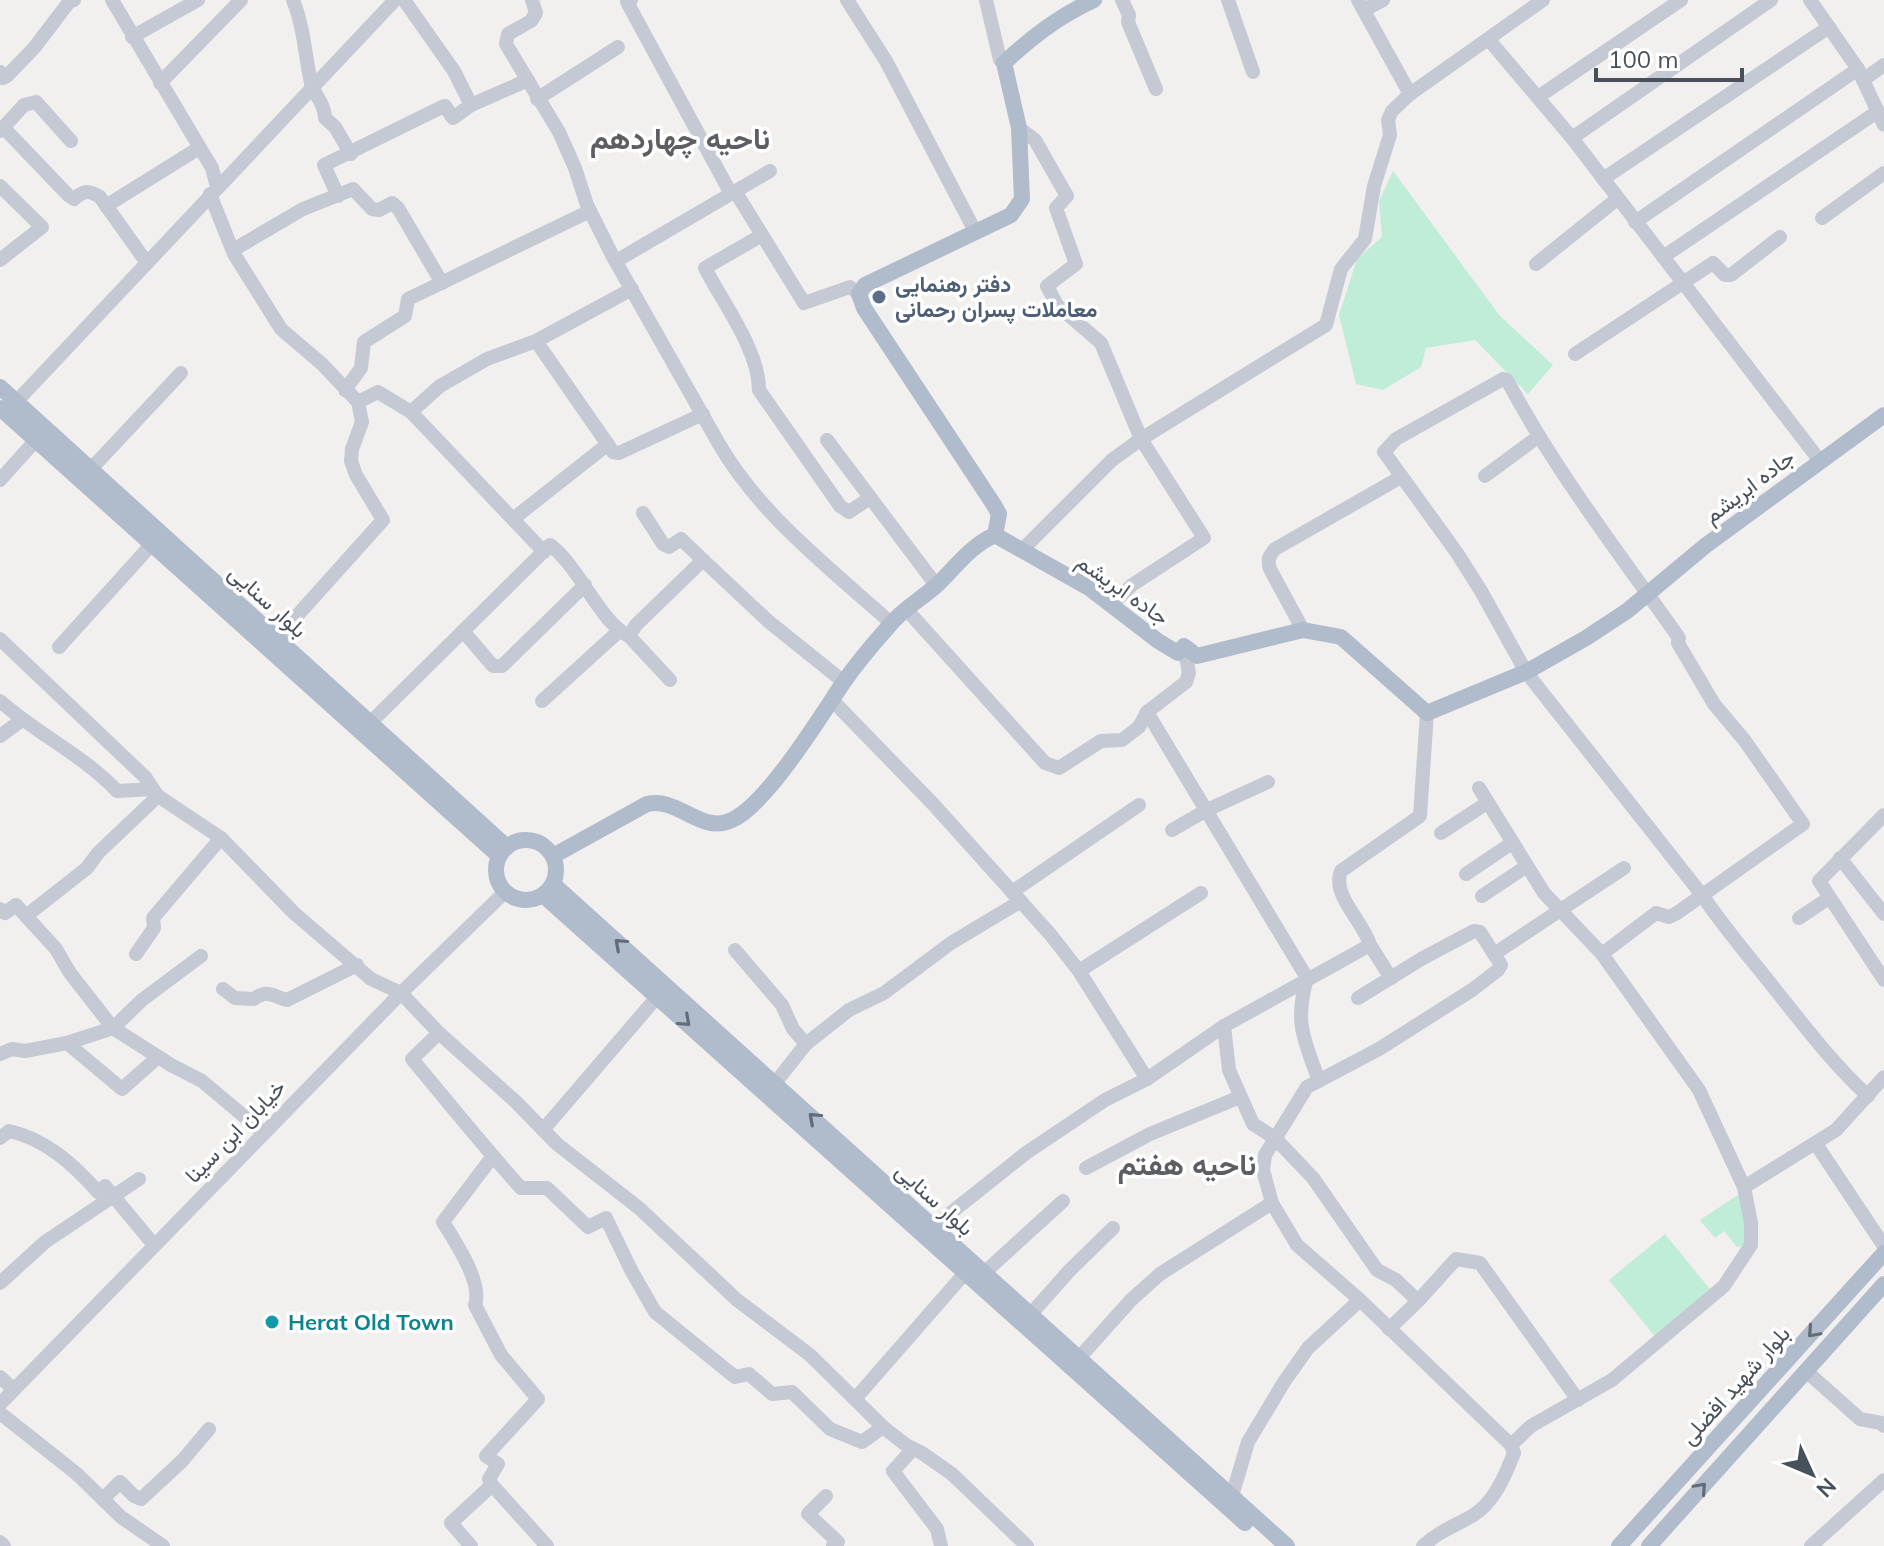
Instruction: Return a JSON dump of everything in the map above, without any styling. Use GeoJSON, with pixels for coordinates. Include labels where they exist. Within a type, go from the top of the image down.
{"type":"FeatureCollection","features":[{"type":"Feature","properties":{"kind":"main road"},"geometry":{"type":"LineString","coordinates":[[553,856],[634,811],[657,802],[680,809],[703,822],[717,825],[733,820],[761,797],[891,623],[984,539],[995,535],[999,514],[994,505],[864,308],[859,294],[865,285],[1011,215],[1022,199],[1019,128],[1004,63],[1065,13],[1094,0]]}},
{"type":"Feature","properties":{"kind":"main road","name":"بلوار سنایی"},"geometry":{"type":"LineString","coordinates":[[0,387],[8,409],[36,440],[503,851]]}},
{"type":"Feature","properties":{"kind":"main road","name":"بلوار سنایی"},"geometry":{"type":"LineString","coordinates":[[8,409],[90,470],[370,723],[503,851]]}},
{"type":"Feature","properties":{"kind":"main road","name":"جاده ابریشم"},"geometry":{"type":"LineString","coordinates":[[995,535],[1089,588],[1178,653],[1184,646],[1197,656],[1303,630],[1341,637],[1427,713],[1526,672],[1586,638],[1884,415]]}},
{"type":"Feature","properties":{"kind":"main road"},"geometry":{"type":"LineString","coordinates":[[529,840],[543,845],[553,856],[556,870],[548,890],[527,900],[519,900],[505,892],[496,871],[503,851],[529,840]]}},
{"type":"Feature","properties":{"kind":"main road","name":"بلوار سنایی"},"geometry":{"type":"LineString","coordinates":[[548,890],[657,997],[771,1088],[965,1273],[1270,1546]]}},
{"type":"Feature","properties":{"kind":"main road","name":"بلوار سنایی"},"geometry":{"type":"LineString","coordinates":[[548,890],[933,1227],[1287,1546]]}},
{"type":"Feature","properties":{"kind":"main road","name":"بلوار شهید افضلی"},"geometry":{"type":"LineString","coordinates":[[1619,1546],[1884,1253]]}},
{"type":"Feature","properties":{"kind":"main road","name":"بلوار شهید افضلی"},"geometry":{"type":"LineString","coordinates":[[1649,1546],[1884,1284]]}},
{"type":"Feature","properties":{"kind":"main road"},"geometry":{"type":"LineString","coordinates":[[1842,1300],[1857,1314]]}},
{"type":"Feature","properties":{"kind":"street"},"geometry":{"type":"LineString","coordinates":[[0,72],[3,78],[7,76],[34,48],[69,2],[74,0]]}},
{"type":"Feature","properties":{"kind":"street"},"geometry":{"type":"LineString","coordinates":[[112,0],[212,168],[214,190],[233,250],[281,329],[322,364],[358,402],[362,422],[351,461],[383,520],[277,638]]}},
{"type":"Feature","properties":{"kind":"street"},"geometry":{"type":"LineString","coordinates":[[132,37],[198,0]]}},
{"type":"Feature","properties":{"kind":"street"},"geometry":{"type":"LineString","coordinates":[[160,83],[241,0]]}},
{"type":"Feature","properties":{"kind":"street"},"geometry":{"type":"LineString","coordinates":[[293,0],[301,18],[312,87],[324,104],[325,118],[335,127],[351,154]]}},
{"type":"Feature","properties":{"kind":"street"},"geometry":{"type":"LineString","coordinates":[[8,409],[395,0]]}},
{"type":"Feature","properties":{"kind":"street"},"geometry":{"type":"LineString","coordinates":[[404,0],[454,71],[471,105]]}},
{"type":"Feature","properties":{"kind":"street"},"geometry":{"type":"LineString","coordinates":[[532,0],[536,9],[534,17],[508,34],[506,44],[559,132],[590,211],[616,261],[736,473],[780,524],[891,623]]}},
{"type":"Feature","properties":{"kind":"street"},"geometry":{"type":"LineString","coordinates":[[631,0],[627,2],[733,191],[772,247],[804,303],[850,287],[859,294]]}},
{"type":"Feature","properties":{"kind":"street"},"geometry":{"type":"LineString","coordinates":[[847,0],[886,61],[976,233]]}},
{"type":"Feature","properties":{"kind":"street"},"geometry":{"type":"LineString","coordinates":[[986,0],[1000,60],[1004,63]]}},
{"type":"Feature","properties":{"kind":"street"},"geometry":{"type":"LineString","coordinates":[[1122,0],[1156,89]]}},
{"type":"Feature","properties":{"kind":"street"},"geometry":{"type":"LineString","coordinates":[[1228,0],[1253,72]]}},
{"type":"Feature","properties":{"kind":"street"},"geometry":{"type":"LineString","coordinates":[[1383,0],[1361,5],[1410,94]]}},
{"type":"Feature","properties":{"kind":"street"},"geometry":{"type":"LineString","coordinates":[[1023,549],[1112,460],[1326,325],[1341,269],[1365,239],[1374,186],[1390,135],[1388,120],[1392,111],[1410,94],[1543,0]]}},
{"type":"Feature","properties":{"kind":"street"},"geometry":{"type":"LineString","coordinates":[[1538,97],[1681,0]]}},
{"type":"Feature","properties":{"kind":"street"},"geometry":{"type":"LineString","coordinates":[[1572,138],[1771,0]]}},
{"type":"Feature","properties":{"kind":"street"},"geometry":{"type":"LineString","coordinates":[[1663,257],[1880,118],[1860,75],[1810,0]]}},
{"type":"Feature","properties":{"kind":"street"},"geometry":{"type":"LineString","coordinates":[[1603,179],[1829,27]]}},
{"type":"Feature","properties":{"kind":"street"},"geometry":{"type":"LineString","coordinates":[[1489,40],[1572,138],[1820,461]]}},
{"type":"Feature","properties":{"kind":"street"},"geometry":{"type":"LineString","coordinates":[[537,99],[618,47]]}},
{"type":"Feature","properties":{"kind":"street"},"geometry":{"type":"LineString","coordinates":[[1635,222],[1860,75],[1884,65]]}},
{"type":"Feature","properties":{"kind":"street"},"geometry":{"type":"LineString","coordinates":[[338,196],[324,165],[442,107],[445,106],[453,118],[471,105],[528,80]]}},
{"type":"Feature","properties":{"kind":"street"},"geometry":{"type":"LineString","coordinates":[[71,141],[36,102],[24,105],[2,129],[68,195],[74,199],[82,192],[90,191],[106,206],[147,263]]}},
{"type":"Feature","properties":{"kind":"street"},"geometry":{"type":"LineString","coordinates":[[1019,128],[1035,140],[1067,196],[1056,208],[1076,264],[1047,286],[1057,305],[1101,343],[1141,439],[1204,538],[1132,585],[1111,605]]}},
{"type":"Feature","properties":{"kind":"street"},"geometry":{"type":"LineString","coordinates":[[106,206],[199,148]]}},
{"type":"Feature","properties":{"kind":"street"},"geometry":{"type":"LineString","coordinates":[[616,261],[770,171]]}},
{"type":"Feature","properties":{"kind":"street"},"geometry":{"type":"LineString","coordinates":[[1822,218],[1884,173]]}},
{"type":"Feature","properties":{"kind":"street"},"geometry":{"type":"LineString","coordinates":[[0,186],[42,227],[0,260]]}},
{"type":"Feature","properties":{"kind":"street"},"geometry":{"type":"LineString","coordinates":[[233,250],[303,209],[353,189],[372,209],[379,210],[392,203],[395,206],[442,283]]}},
{"type":"Feature","properties":{"kind":"street"},"geometry":{"type":"LineString","coordinates":[[1536,264],[1617,199]]}},
{"type":"Feature","properties":{"kind":"street"},"geometry":{"type":"LineString","coordinates":[[345,390],[360,370],[364,342],[405,316],[408,299],[590,211]]}},
{"type":"Feature","properties":{"kind":"street"},"geometry":{"type":"LineString","coordinates":[[762,235],[705,268],[759,373],[759,390],[840,506],[849,512],[870,498]]}},
{"type":"Feature","properties":{"kind":"street"},"geometry":{"type":"LineString","coordinates":[[1575,354],[1713,263],[1725,275],[1731,275],[1780,237]]}},
{"type":"Feature","properties":{"kind":"street"},"geometry":{"type":"LineString","coordinates":[[411,412],[440,386],[487,359],[536,341],[632,289]]}},
{"type":"Feature","properties":{"kind":"street"},"geometry":{"type":"LineString","coordinates":[[536,341],[613,452],[619,453],[703,414]]}},
{"type":"Feature","properties":{"kind":"street"},"geometry":{"type":"LineString","coordinates":[[90,470],[181,373]]}},
{"type":"Feature","properties":{"kind":"street"},"geometry":{"type":"LineString","coordinates":[[1602,954],[1656,913],[1669,917],[1677,913],[1702,895],[1800,827],[1802,821],[1714,704],[1678,643],[1679,638],[1586,511],[1507,380],[1503,379],[1396,439],[1385,449],[1386,456],[1473,578],[1526,672],[1702,895],[1825,1050],[1868,1096]]}},
{"type":"Feature","properties":{"kind":"street"},"geometry":{"type":"LineString","coordinates":[[358,402],[378,392],[411,412],[544,552]]}},
{"type":"Feature","properties":{"kind":"street"},"geometry":{"type":"LineString","coordinates":[[1485,476],[1539,436]]}},
{"type":"Feature","properties":{"kind":"street"},"geometry":{"type":"LineString","coordinates":[[0,480],[36,440]]}},
{"type":"Feature","properties":{"kind":"street"},"geometry":{"type":"LineString","coordinates":[[827,440],[936,585]]}},
{"type":"Feature","properties":{"kind":"street"},"geometry":{"type":"LineString","coordinates":[[513,519],[608,444]]}},
{"type":"Feature","properties":{"kind":"street"},"geometry":{"type":"LineString","coordinates":[[1303,630],[1270,569],[1267,561],[1270,555],[1275,549],[1401,477]]}},
{"type":"Feature","properties":{"kind":"street"},"geometry":{"type":"LineString","coordinates":[[643,513],[663,544],[669,547],[681,539],[768,621],[844,682]]}},
{"type":"Feature","properties":{"kind":"street"},"geometry":{"type":"LineString","coordinates":[[59,647],[152,544]]}},
{"type":"Feature","properties":{"kind":"street"},"geometry":{"type":"LineString","coordinates":[[370,723],[551,545],[624,634],[670,680]]}},
{"type":"Feature","properties":{"kind":"street"},"geometry":{"type":"LineString","coordinates":[[542,701],[636,625],[703,560]]}},
{"type":"Feature","properties":{"kind":"street"},"geometry":{"type":"LineString","coordinates":[[463,631],[493,666],[502,666],[585,585]]}},
{"type":"Feature","properties":{"kind":"street"},"geometry":{"type":"LineString","coordinates":[[906,609],[1045,763],[1053,768],[1059,768],[1101,741],[1122,740],[1139,727],[1147,712],[1186,682],[1189,673],[1184,646]]}},
{"type":"Feature","properties":{"kind":"street"},"geometry":{"type":"LineString","coordinates":[[0,639],[145,777],[155,792],[221,838],[294,913],[371,979],[401,993],[439,1033],[543,1130],[639,1208],[737,1300],[810,1355],[883,1427],[952,1474],[1027,1546]]}},
{"type":"Feature","properties":{"kind":"street"},"geometry":{"type":"LineString","coordinates":[[832,700],[1016,896],[1079,971],[1147,1079]]}},
{"type":"Feature","properties":{"kind":"street"},"geometry":{"type":"LineString","coordinates":[[0,701],[22,720],[97,770],[117,791],[155,792]]}},
{"type":"Feature","properties":{"kind":"street"},"geometry":{"type":"LineString","coordinates":[[1147,712],[1307,978],[1299,1020],[1319,1081]]}},
{"type":"Feature","properties":{"kind":"street"},"geometry":{"type":"LineString","coordinates":[[1391,978],[1341,892],[1338,879],[1341,871],[1420,816],[1427,713]]}},
{"type":"Feature","properties":{"kind":"street"},"geometry":{"type":"LineString","coordinates":[[0,736],[22,720]]}},
{"type":"Feature","properties":{"kind":"street"},"geometry":{"type":"LineString","coordinates":[[1172,830],[1268,782]]}},
{"type":"Feature","properties":{"kind":"street"},"geometry":{"type":"LineString","coordinates":[[1479,788],[1544,893],[1602,954],[1699,1090],[1744,1187],[1751,1223],[1751,1245],[1724,1286],[1612,1380],[1531,1426],[1511,1445]]}},
{"type":"Feature","properties":{"kind":"street"},"geometry":{"type":"LineString","coordinates":[[26,916],[87,868],[155,792]]}},
{"type":"Feature","properties":{"kind":"street"},"geometry":{"type":"LineString","coordinates":[[1441,833],[1487,803]]}},
{"type":"Feature","properties":{"kind":"street"},"geometry":{"type":"LineString","coordinates":[[771,1088],[806,1044],[849,1010],[884,993],[1139,805]]}},
{"type":"Feature","properties":{"kind":"street"},"geometry":{"type":"LineString","coordinates":[[1884,815],[1819,881],[1884,980]]}},
{"type":"Feature","properties":{"kind":"street"},"geometry":{"type":"LineString","coordinates":[[136,954],[154,928],[153,918],[221,838]]}},
{"type":"Feature","properties":{"kind":"street"},"geometry":{"type":"LineString","coordinates":[[1466,874],[1512,843]]}},
{"type":"Feature","properties":{"kind":"street"},"geometry":{"type":"LineString","coordinates":[[1840,858],[1884,914]]}},
{"type":"Feature","properties":{"kind":"street"},"geometry":{"type":"LineString","coordinates":[[1482,896],[1527,866]]}},
{"type":"Feature","properties":{"kind":"street"},"geometry":{"type":"LineString","coordinates":[[1494,954],[1624,868]]}},
{"type":"Feature","properties":{"kind":"street","name":"خیابان ابن سینا"},"geometry":{"type":"LineString","coordinates":[[0,1404],[401,993],[505,892]]}},
{"type":"Feature","properties":{"kind":"street"},"geometry":{"type":"LineString","coordinates":[[1079,971],[1201,893]]}},
{"type":"Feature","properties":{"kind":"street"},"geometry":{"type":"LineString","coordinates":[[1799,918],[1829,898]]}},
{"type":"Feature","properties":{"kind":"street"},"geometry":{"type":"LineString","coordinates":[[0,909],[5,913],[16,905],[56,949],[70,973],[113,1028],[202,1081],[264,1133]]}},
{"type":"Feature","properties":{"kind":"street"},"geometry":{"type":"LineString","coordinates":[[1358,998],[1474,931],[1480,932],[1501,967],[1472,990],[1379,1049],[1307,1087],[1265,1155],[1263,1170],[1272,1203],[1297,1245],[1360,1300],[1511,1445],[1514,1453],[1492,1497],[1475,1514],[1437,1533],[1423,1546]]}},
{"type":"Feature","properties":{"kind":"street"},"geometry":{"type":"LineString","coordinates":[[933,1227],[1026,1153],[1105,1100],[1147,1079],[1224,1026],[1370,945]]}},
{"type":"Feature","properties":{"kind":"street"},"geometry":{"type":"LineString","coordinates":[[735,950],[782,1005],[793,1029],[806,1044]]}},
{"type":"Feature","properties":{"kind":"street"},"geometry":{"type":"LineString","coordinates":[[0,1054],[12,1049],[25,1051],[67,1043],[113,1028],[142,1000],[201,956]]}},
{"type":"Feature","properties":{"kind":"street"},"geometry":{"type":"LineString","coordinates":[[223,989],[235,998],[254,999],[260,993],[267,993],[287,1000],[357,965]]}},
{"type":"Feature","properties":{"kind":"street"},"geometry":{"type":"LineString","coordinates":[[543,1130],[657,997]]}},
{"type":"Feature","properties":{"kind":"street"},"geometry":{"type":"LineString","coordinates":[[1224,1026],[1229,1070],[1253,1124],[1275,1138],[1313,1178],[1377,1270],[1396,1280],[1418,1301]]}},
{"type":"Feature","properties":{"kind":"street"},"geometry":{"type":"LineString","coordinates":[[439,1033],[412,1059],[521,1188],[547,1188],[588,1227],[606,1218],[655,1312],[735,1377],[749,1374],[772,1394],[792,1392],[830,1429],[862,1442],[883,1427]]}},
{"type":"Feature","properties":{"kind":"street"},"geometry":{"type":"LineString","coordinates":[[67,1043],[122,1089],[158,1057]]}},
{"type":"Feature","properties":{"kind":"street"},"geometry":{"type":"LineString","coordinates":[[1744,1187],[1836,1130],[1884,1077]]}},
{"type":"Feature","properties":{"kind":"street"},"geometry":{"type":"LineString","coordinates":[[1086,1168],[1150,1134],[1240,1097]]}},
{"type":"Feature","properties":{"kind":"street"},"geometry":{"type":"LineString","coordinates":[[0,1138],[9,1131],[38,1140],[53,1149],[98,1192],[105,1186],[154,1245]]}},
{"type":"Feature","properties":{"kind":"street"},"geometry":{"type":"LineString","coordinates":[[1816,1144],[1884,1246]]}},
{"type":"Feature","properties":{"kind":"street"},"geometry":{"type":"LineString","coordinates":[[493,1156],[443,1222],[464,1257],[478,1296],[475,1305],[501,1355],[538,1399],[486,1456],[498,1464],[489,1479],[492,1485],[547,1546]]}},
{"type":"Feature","properties":{"kind":"street"},"geometry":{"type":"LineString","coordinates":[[0,1283],[45,1242],[139,1179]]}},
{"type":"Feature","properties":{"kind":"street"},"geometry":{"type":"LineString","coordinates":[[984,1273],[1063,1201]]}},
{"type":"Feature","properties":{"kind":"street"},"geometry":{"type":"LineString","coordinates":[[1079,1358],[1131,1300],[1160,1274],[1272,1203]]}},
{"type":"Feature","properties":{"kind":"street"},"geometry":{"type":"LineString","coordinates":[[1030,1315],[1113,1228]]}},
{"type":"Feature","properties":{"kind":"street"},"geometry":{"type":"LineString","coordinates":[[1389,1329],[1456,1259],[1480,1263],[1578,1400]]}},
{"type":"Feature","properties":{"kind":"street"},"geometry":{"type":"LineString","coordinates":[[855,1399],[965,1273]]}},
{"type":"Feature","properties":{"kind":"street"},"geometry":{"type":"LineString","coordinates":[[1232,1496],[1248,1442],[1284,1382],[1308,1348],[1360,1300]]}},
{"type":"Feature","properties":{"kind":"street"},"geometry":{"type":"LineString","coordinates":[[1806,1371],[1860,1419],[1884,1426]]}},
{"type":"Feature","properties":{"kind":"street"},"geometry":{"type":"LineString","coordinates":[[0,1377],[13,1389]]}},
{"type":"Feature","properties":{"kind":"street"},"geometry":{"type":"LineString","coordinates":[[0,1413],[104,1498],[121,1517],[163,1546]]}},
{"type":"Feature","properties":{"kind":"street"},"geometry":{"type":"LineString","coordinates":[[104,1498],[120,1482],[141,1499],[182,1461],[209,1429]]}},
{"type":"Feature","properties":{"kind":"street"},"geometry":{"type":"LineString","coordinates":[[913,1449],[893,1471],[937,1529],[941,1546]]}},
{"type":"Feature","properties":{"kind":"street"},"geometry":{"type":"LineString","coordinates":[[1811,1546],[1884,1480]]}},
{"type":"Feature","properties":{"kind":"street"},"geometry":{"type":"LineString","coordinates":[[471,1546],[451,1523],[492,1485]]}},
{"type":"Feature","properties":{"kind":"street"},"geometry":{"type":"LineString","coordinates":[[826,1496],[808,1514],[838,1542],[833,1546]]}},
{"type":"Feature","properties":{"kind":"green space"},"geometry":{"type":"Polygon","coordinates":[[[1393,171],[1500,316],[1553,365],[1528,394],[1475,340],[1426,348],[1421,367],[1383,390],[1356,384],[1339,315],[1357,259],[1382,237],[1379,201],[1393,171]]]}},
{"type":"Feature","properties":{"kind":"green space"},"geometry":{"type":"Polygon","coordinates":[[[1741,1193],[1747,1245],[1737,1247],[1724,1231],[1715,1238],[1700,1220],[1741,1193]]]}},
{"type":"Feature","properties":{"kind":"green space"},"geometry":{"type":"Polygon","coordinates":[[[1665,1234],[1713,1293],[1657,1339],[1609,1280],[1665,1234]]]}},
{"type":"Feature","properties":{"kind":"place","name":"دفتر رهنمایی معاملات پسران رحمانی"},"geometry":{"type":"Point","coordinates":[879,297]}},
{"type":"Feature","properties":{"kind":"place","name":"Herat Old Town"},"geometry":{"type":"Point","coordinates":[272,1322]}},
{"type":"Feature","properties":{"kind":"district","name":"ناحیه چهاردهم"},"geometry":{"type":"Point","coordinates":[680,138]}},
{"type":"Feature","properties":{"kind":"district","name":"ناحیه هفتم"},"geometry":{"type":"Point","coordinates":[1187,1164]}}]}
